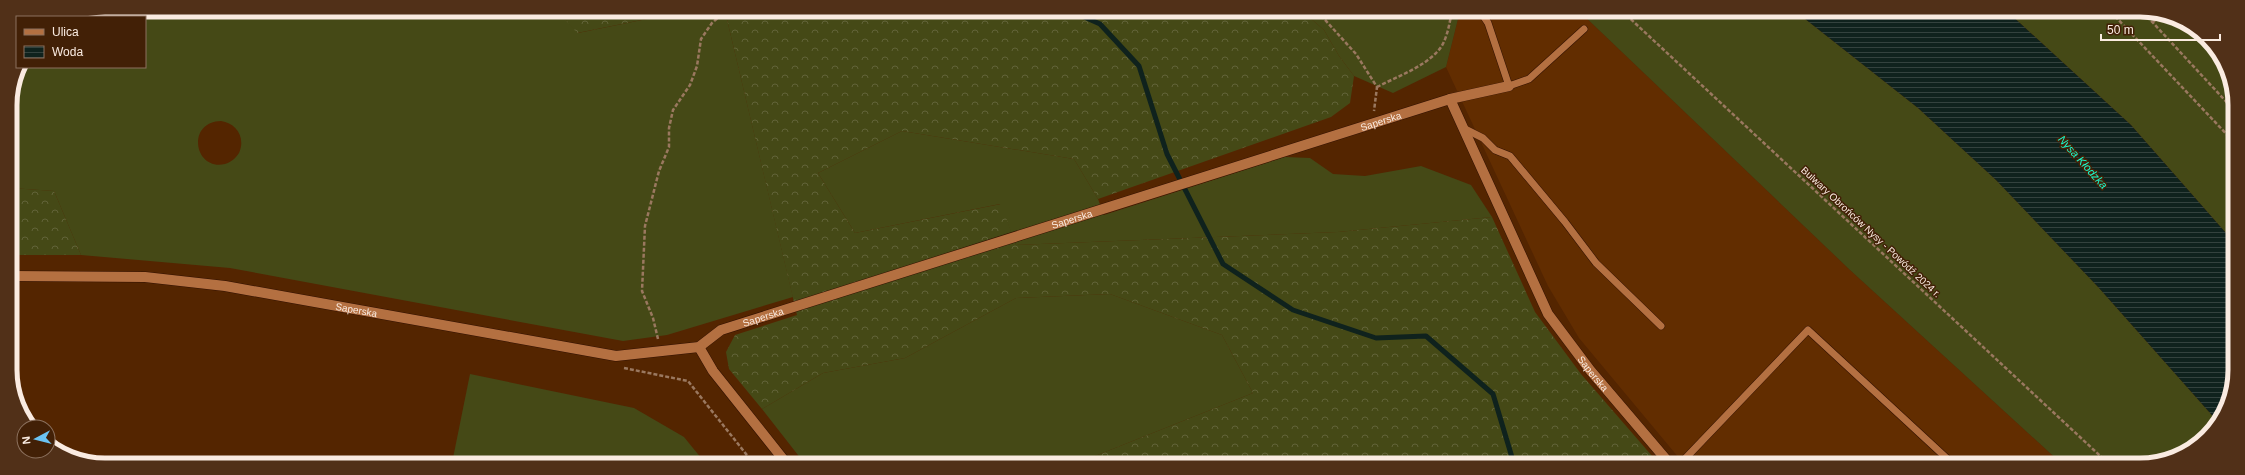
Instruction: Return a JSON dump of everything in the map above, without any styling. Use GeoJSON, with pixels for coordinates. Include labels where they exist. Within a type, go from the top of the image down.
{"type":"FeatureCollection","features":[{"type":"Feature","properties":{"kind":"street","name":"Saperska"},"geometry":{"type":"LineString","coordinates":[[17,276],[145,277],[225,286],[616,356],[635,356],[660,351],[699,347],[721,330],[1450,99],[1509,86]]}},
{"type":"Feature","properties":{"kind":"street","name":"Saperska"},"geometry":{"type":"LineString","coordinates":[[1450,99],[1548,314],[1590,370],[1665,458]]}},
{"type":"Feature","properties":{"kind":"street"},"geometry":{"type":"LineString","coordinates":[[699,347],[713,371],[782,458]]}},
{"type":"Feature","properties":{"kind":"lane"},"geometry":{"type":"LineString","coordinates":[[1484,17],[1488,23],[1509,86],[1529,79],[1584,28]]}},
{"type":"Feature","properties":{"kind":"lane"},"geometry":{"type":"LineString","coordinates":[[1463,128],[1483,138],[1495,150],[1510,156],[1565,222],[1596,263],[1661,326]]}},
{"type":"Feature","properties":{"kind":"lane"},"geometry":{"type":"LineString","coordinates":[[1686,458],[1808,330],[1946,458]]}},
{"type":"Feature","properties":{"kind":"path"},"geometry":{"type":"LineString","coordinates":[[660,351],[653,318],[642,291],[645,226],[659,171],[669,147],[668,128],[673,110],[690,86],[696,66],[701,39],[712,23],[718,17]]}},
{"type":"Feature","properties":{"kind":"path"},"geometry":{"type":"LineString","coordinates":[[1322,17],[1356,54],[1377,87],[1374,103],[1375,123]]}},
{"type":"Feature","properties":{"kind":"path"},"geometry":{"type":"LineString","coordinates":[[1377,87],[1418,65],[1437,52],[1448,30],[1451,17]]}},
{"type":"Feature","properties":{"kind":"path","name":"Bulwary Obrońców Nysy - Powódź 2024 r."},"geometry":{"type":"LineString","coordinates":[[1628,17],[2102,458]]}},
{"type":"Feature","properties":{"kind":"path"},"geometry":{"type":"LineString","coordinates":[[2116,17],[2228,136]]}},
{"type":"Feature","properties":{"kind":"path"},"geometry":{"type":"LineString","coordinates":[[2148,17],[2228,104]]}},
{"type":"Feature","properties":{"kind":"path"},"geometry":{"type":"LineString","coordinates":[[2153,22],[2156,19]]}},
{"type":"Feature","properties":{"kind":"path"},"geometry":{"type":"LineString","coordinates":[[616,356],[625,369],[688,381],[749,458]]}},
{"type":"Feature","properties":{"kind":"shaded area"},"geometry":{"type":"Polygon","coordinates":[[[1458,17],[1585,17],[1850,270],[2055,458],[1679,458],[1579,338],[1548,286],[1446,67],[1458,17]]]}},
{"type":"Feature","properties":{"kind":"green space"},"geometry":{"type":"Polygon","coordinates":[[[146,17],[563,17],[578,33],[657,17],[726,17],[793,297],[667,335],[623,341],[230,268],[81,255],[54,191],[17,188],[17,99],[26,68],[146,68],[146,17]],[[221,121],[210,123],[202,129],[198,146],[201,154],[206,160],[214,164],[225,164],[238,155],[241,147],[240,136],[231,125],[221,121]]]}},
{"type":"Feature","properties":{"kind":"green space"},"geometry":{"type":"Polygon","coordinates":[[[563,17],[656,17],[577,33],[563,17]]]}},
{"type":"Feature","properties":{"kind":"green space"},"geometry":{"type":"Polygon","coordinates":[[[726,17],[1309,17],[1324,30],[1339,56],[1354,76],[1350,103],[1331,117],[1098,199],[1074,159],[902,131],[818,173],[855,233],[1001,204],[1016,245],[1338,232],[1492,217],[1535,312],[1581,374],[1654,458],[1090,458],[1253,393],[1222,335],[1110,294],[1016,298],[905,358],[823,373],[762,409],[729,369],[726,352],[735,335],[797,315],[726,17]]]}},
{"type":"Feature","properties":{"kind":"green space"},"geometry":{"type":"Polygon","coordinates":[[[1309,17],[1458,17],[1446,67],[1393,93],[1354,76],[1339,56],[1324,30],[1309,17]]]}},
{"type":"Feature","properties":{"kind":"green space"},"geometry":{"type":"Polygon","coordinates":[[[1585,17],[1803,17],[1918,108],[1996,180],[2099,288],[2214,417],[2206,428],[2189,443],[2179,449],[2157,456],[2146,458],[2055,458],[1850,270],[1585,17]]]}},
{"type":"Feature","properties":{"kind":"green space"},"geometry":{"type":"Polygon","coordinates":[[[2013,17],[2146,17],[2179,26],[2202,43],[2210,52],[2221,71],[2228,99],[2228,235],[2131,125],[2013,17]]]}},
{"type":"Feature","properties":{"kind":"green space"},"geometry":{"type":"Polygon","coordinates":[[[902,131],[1074,159],[1098,199],[1104,215],[1285,157],[1310,158],[1333,174],[1365,176],[1421,166],[1471,185],[1492,217],[1338,232],[1016,245],[1000,204],[855,233],[818,173],[902,131]]]}},
{"type":"Feature","properties":{"kind":"green space"},"geometry":{"type":"Polygon","coordinates":[[[17,188],[54,191],[81,255],[17,255],[17,188]]]}},
{"type":"Feature","properties":{"kind":"green space"},"geometry":{"type":"Polygon","coordinates":[[[1110,294],[1222,335],[1253,393],[1090,458],[800,458],[762,409],[823,373],[905,358],[1016,298],[1110,294]]]}},
{"type":"Feature","properties":{"kind":"green space"},"geometry":{"type":"Polygon","coordinates":[[[470,374],[634,408],[684,437],[701,458],[453,458],[470,374]]]}},
{"type":"Feature","properties":{"kind":"water","name":"Nysa Kłodzka"},"geometry":{"type":"Polygon","coordinates":[[[1803,17],[2013,17],[2131,125],[2228,235],[2228,376],[2221,404],[2214,417],[2099,288],[1996,180],[1918,108],[1803,17]]]}},
{"type":"Feature","properties":{"kind":"waterway"},"geometry":{"type":"LineString","coordinates":[[1084,17],[1100,24],[1139,66],[1167,154],[1223,264],[1293,310],[1376,338],[1426,336],[1493,394],[1512,458]]}}]}
